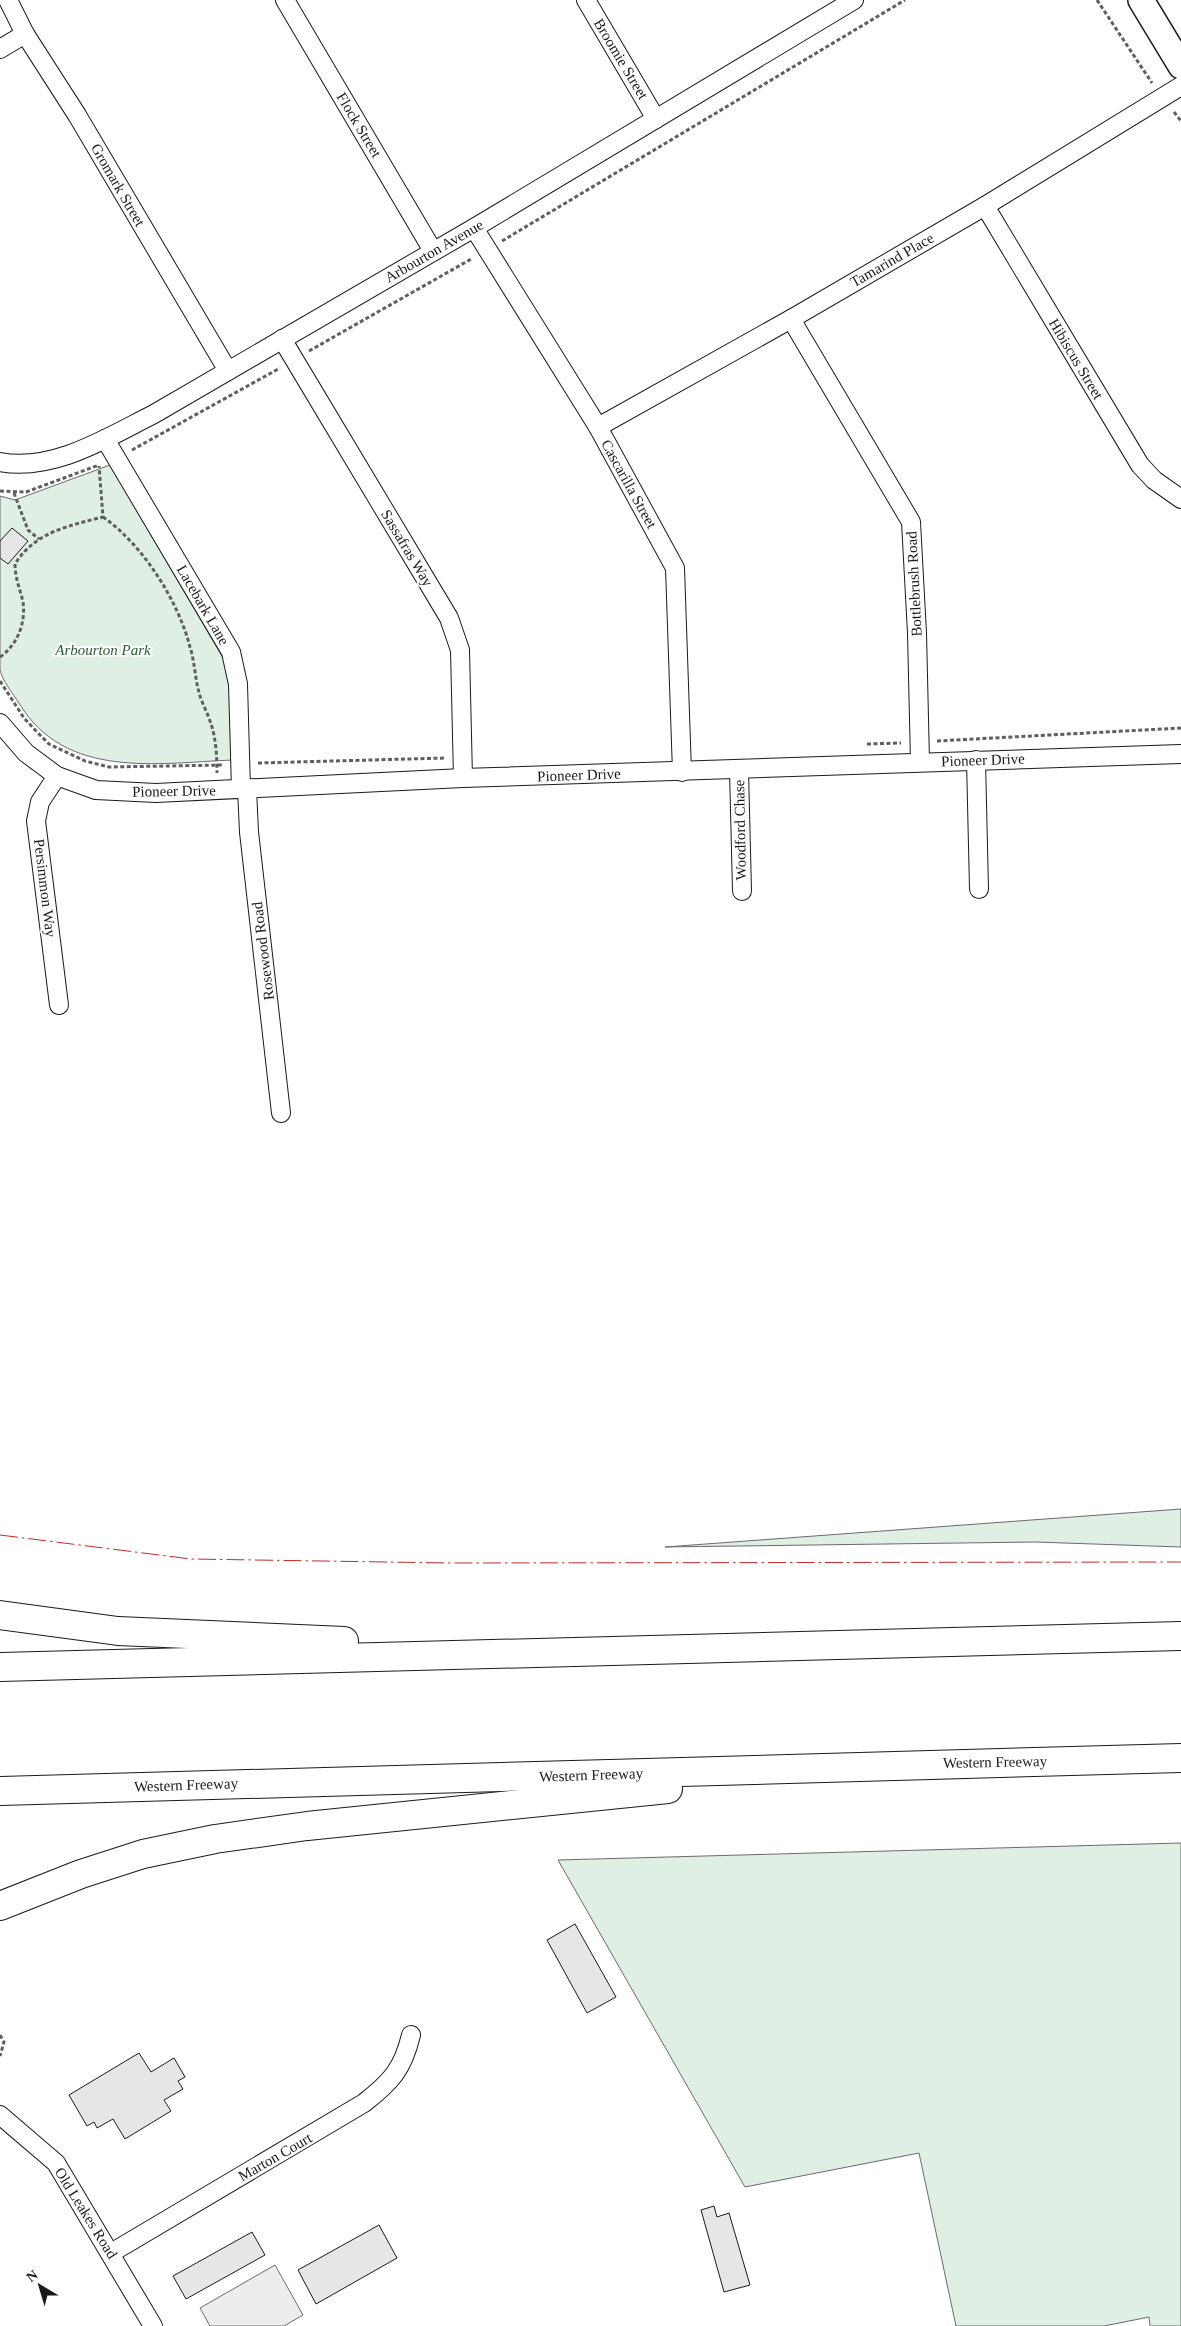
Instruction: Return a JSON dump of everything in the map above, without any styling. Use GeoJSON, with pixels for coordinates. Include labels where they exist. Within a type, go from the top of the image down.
{"type":"FeatureCollection","features":[{"type":"Feature","properties":{"kind":"highway"},"geometry":{"type":"LineString","coordinates":[[0,1615],[118,1631],[336,1641],[863,1644]]}},
{"type":"Feature","properties":{"kind":"highway"},"geometry":{"type":"LineString","coordinates":[[0,1668],[1181,1636]]}},
{"type":"Feature","properties":{"kind":"highway","name":"Western Freeway"},"geometry":{"type":"LineString","coordinates":[[0,1791],[909,1764],[1181,1758]]}},
{"type":"Feature","properties":{"kind":"highway"},"geometry":{"type":"LineString","coordinates":[[0,1906],[47,1886],[125,1860],[215,1839],[316,1825],[909,1764]]}},
{"type":"Feature","properties":{"kind":"street","name":"Gromark Street"},"geometry":{"type":"LineString","coordinates":[[8,0],[24,34],[77,115],[228,371]]}},
{"type":"Feature","properties":{"kind":"street","name":"Flock Street"},"geometry":{"type":"LineString","coordinates":[[285,0],[433,251]]}},
{"type":"Feature","properties":{"kind":"street","name":"Broomie Street"},"geometry":{"type":"LineString","coordinates":[[586,0],[656,119]]}},
{"type":"Feature","properties":{"kind":"street","name":"Arbourton Avenue"},"geometry":{"type":"LineString","coordinates":[[0,462],[29,465],[45,462],[105,439],[154,414],[474,228],[854,0]]}},
{"type":"Feature","properties":{"kind":"street"},"geometry":{"type":"LineString","coordinates":[[1141,0],[1181,66]]}},
{"type":"Feature","properties":{"kind":"street"},"geometry":{"type":"LineString","coordinates":[[0,49],[24,34]]}},
{"type":"Feature","properties":{"kind":"street","name":"Tamarind Place"},"geometry":{"type":"LineString","coordinates":[[598,427],[985,206],[1181,86]]}},
{"type":"Feature","properties":{"kind":"street","name":"Hibiscus Street"},"geometry":{"type":"LineString","coordinates":[[985,206],[1140,465],[1154,480],[1181,499]]}},
{"type":"Feature","properties":{"kind":"street","name":"Cascarilla Street"},"geometry":{"type":"LineString","coordinates":[[474,228],[598,427],[675,568],[682,772]]}},
{"type":"Feature","properties":{"kind":"street","name":"Bottlebrush Road"},"geometry":{"type":"LineString","coordinates":[[790,319],[911,522],[917,633],[920,762]]}},
{"type":"Feature","properties":{"kind":"street","name":"Sassafras Way"},"geometry":{"type":"LineString","coordinates":[[282,340],[449,618],[460,650],[463,778]]}},
{"type":"Feature","properties":{"kind":"street","name":"Lacebark Lane"},"geometry":{"type":"LineString","coordinates":[[105,439],[231,652],[238,684],[241,763],[244,789]]}},
{"type":"Feature","properties":{"kind":"street","name":"Pioneer Drive"},"geometry":{"type":"LineString","coordinates":[[0,723],[26,754],[57,776],[96,790],[156,793],[463,778],[1181,754]]}},
{"type":"Feature","properties":{"kind":"street"},"geometry":{"type":"LineString","coordinates":[[976,760],[979,889]]}},
{"type":"Feature","properties":{"kind":"street","name":"Woodford Chase"},"geometry":{"type":"LineString","coordinates":[[739,770],[742,891]]}},
{"type":"Feature","properties":{"kind":"street","name":"Persimmon Way"},"geometry":{"type":"LineString","coordinates":[[57,776],[40,802],[36,821],[59,1005]]}},
{"type":"Feature","properties":{"kind":"street","name":"Rosewood Road"},"geometry":{"type":"LineString","coordinates":[[244,789],[281,1113]]}},
{"type":"Feature","properties":{"kind":"street","name":"Marton Court"},"geometry":{"type":"LineString","coordinates":[[111,2253],[364,2104],[388,2084],[397,2073],[404,2061],[411,2035]]}},
{"type":"Feature","properties":{"kind":"street","name":"Old Leakes Road"},"geometry":{"type":"LineString","coordinates":[[0,2115],[56,2163],[153,2326]]}},
{"type":"Feature","properties":{"kind":"path"},"geometry":{"type":"LineString","coordinates":[[0,491],[26,492],[98,466],[172,430],[487,249],[900,1],[905,0]]}},
{"type":"Feature","properties":{"kind":"path"},"geometry":{"type":"LineString","coordinates":[[1096,0],[1181,122]]}},
{"type":"Feature","properties":{"kind":"path"},"geometry":{"type":"LineString","coordinates":[[98,466],[103,517]]}},
{"type":"Feature","properties":{"kind":"path"},"geometry":{"type":"LineString","coordinates":[[14,493],[28,530],[39,539]]}},
{"type":"Feature","properties":{"kind":"path"},"geometry":{"type":"LineString","coordinates":[[0,657],[16,643],[23,617],[23,602],[17,586],[15,564],[21,554],[49,532],[103,517],[121,529],[136,546],[167,592],[176,610],[190,646],[199,695],[212,725],[217,765],[216,790]]}},
{"type":"Feature","properties":{"kind":"path"},"geometry":{"type":"LineString","coordinates":[[0,681],[24,718],[49,744],[85,761],[109,768],[463,758]]}},
{"type":"Feature","properties":{"kind":"path"},"geometry":{"type":"LineString","coordinates":[[860,744],[1181,728]]}},
{"type":"Feature","properties":{"kind":"path"},"geometry":{"type":"LineString","coordinates":[[0,2035],[4,2042],[0,2056]]}},
{"type":"Feature","properties":{"kind":"green space","name":"Arbourton Park"},"geometry":{"type":"Polygon","coordinates":[[[110,465],[227,665],[231,686],[233,760],[144,764],[87,756],[61,745],[38,728],[19,703],[1,674],[0,496],[15,500],[110,465]]]}},
{"type":"Feature","properties":{"kind":"green space"},"geometry":{"type":"Polygon","coordinates":[[[1181,1509],[1181,1547],[1035,1542],[665,1547],[1181,1509]]]}},
{"type":"Feature","properties":{"kind":"green space"},"geometry":{"type":"Polygon","coordinates":[[[1181,1843],[1181,2326],[1150,2326],[1149,2317],[1104,2326],[956,2326],[919,2153],[745,2187],[558,1860],[1181,1843]]]}},
{"type":"Feature","properties":{"kind":"shaded area"},"geometry":{"type":"Polygon","coordinates":[[[275,2265],[303,2315],[284,2326],[210,2326],[200,2308],[275,2265]]]}},
{"type":"Feature","properties":{"kind":"building"},"geometry":{"type":"Polygon","coordinates":[[[12,528],[28,541],[8,564],[0,558],[0,541],[12,528]]]}},
{"type":"Feature","properties":{"kind":"building"},"geometry":{"type":"Polygon","coordinates":[[[575,1924],[616,1997],[587,2013],[547,1940],[575,1924]]]}},
{"type":"Feature","properties":{"kind":"building"},"geometry":{"type":"Polygon","coordinates":[[[139,2053],[151,2072],[174,2058],[185,2077],[178,2081],[183,2089],[164,2100],[171,2111],[125,2139],[113,2119],[97,2128],[94,2122],[87,2126],[69,2095],[139,2053]]]}},
{"type":"Feature","properties":{"kind":"building"},"geometry":{"type":"Polygon","coordinates":[[[714,2206],[717,2217],[729,2213],[750,2285],[724,2292],[701,2210],[714,2206]]]}},
{"type":"Feature","properties":{"kind":"building"},"geometry":{"type":"Polygon","coordinates":[[[379,2225],[397,2258],[316,2304],[298,2270],[379,2225]]]}},
{"type":"Feature","properties":{"kind":"building"},"geometry":{"type":"Polygon","coordinates":[[[252,2232],[265,2255],[186,2299],[173,2276],[252,2232]]]}},
{"type":"Feature","properties":{"kind":"power"},"geometry":{"type":"LineString","coordinates":[[0,1535],[191,1559],[451,1563],[1181,1562]]}}]}
